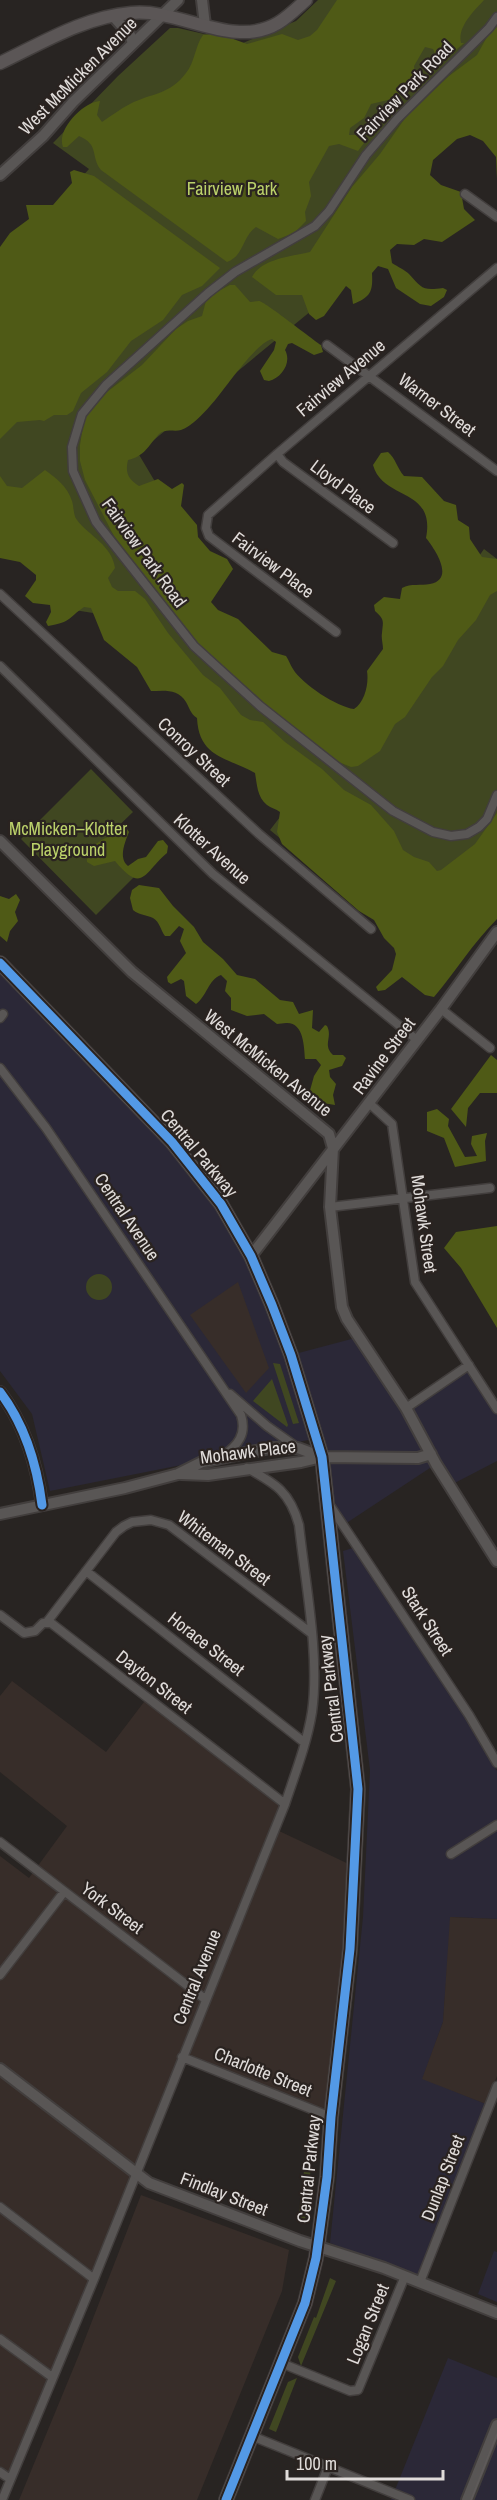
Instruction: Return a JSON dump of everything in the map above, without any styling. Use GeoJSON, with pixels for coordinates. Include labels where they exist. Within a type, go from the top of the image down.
{"type":"FeatureCollection","features":[{"type":"Feature","properties":{"kind":"main road"},"geometry":{"type":"LineString","coordinates":[[0,63],[68,30],[113,16],[133,12],[164,13],[234,32],[256,32],[278,24],[306,0]]}},
{"type":"Feature","properties":{"kind":"main road","name":"Central Parkway"},"geometry":{"type":"LineString","coordinates":[[0,963],[186,1157],[221,1204],[251,1256],[291,1355],[322,1457],[358,1789],[350,1948],[318,2246],[305,2303],[226,2500]]}},
{"type":"Feature","properties":{"kind":"street","name":"West McMicken Avenue"},"geometry":{"type":"LineString","coordinates":[[0,176],[178,0]]}},
{"type":"Feature","properties":{"kind":"street"},"geometry":{"type":"LineString","coordinates":[[201,0],[205,25]]}},
{"type":"Feature","properties":{"kind":"street"},"geometry":{"type":"LineString","coordinates":[[113,16],[130,35],[133,43]]}},
{"type":"Feature","properties":{"kind":"street","name":"Fairview Park Road"},"geometry":{"type":"LineString","coordinates":[[497,17],[489,28],[397,119],[366,155],[329,211],[315,226],[235,272],[208,293],[106,385],[82,414],[72,447],[73,471],[96,522],[194,646],[260,706],[386,806],[433,832],[451,836],[467,834],[480,827],[487,819],[497,795]]}},
{"type":"Feature","properties":{"kind":"street"},"geometry":{"type":"LineString","coordinates":[[465,195],[497,217]]}},
{"type":"Feature","properties":{"kind":"street","name":"Fairview Avenue"},"geometry":{"type":"LineString","coordinates":[[208,515],[497,268]]}},
{"type":"Feature","properties":{"kind":"street","name":"Warner Street"},"geometry":{"type":"LineString","coordinates":[[327,345],[497,471]]}},
{"type":"Feature","properties":{"kind":"street","name":"Lloyd Place"},"geometry":{"type":"LineString","coordinates":[[277,454],[283,462],[393,543]]}},
{"type":"Feature","properties":{"kind":"street","name":"Fairview Place"},"geometry":{"type":"LineString","coordinates":[[208,515],[206,528],[209,536],[336,632]]}},
{"type":"Feature","properties":{"kind":"street","name":"Conroy Street"},"geometry":{"type":"LineString","coordinates":[[0,594],[260,834],[371,929]]}},
{"type":"Feature","properties":{"kind":"street","name":"Klotter Avenue"},"geometry":{"type":"LineString","coordinates":[[0,666],[213,874],[417,1040]]}},
{"type":"Feature","properties":{"kind":"street","name":"West McMicken Avenue"},"geometry":{"type":"LineString","coordinates":[[0,841],[132,972],[329,1134],[333,1148]]}},
{"type":"Feature","properties":{"kind":"street","name":"Ravine Street"},"geometry":{"type":"LineString","coordinates":[[251,1256],[441,1009],[497,932]]}},
{"type":"Feature","properties":{"kind":"street"},"geometry":{"type":"LineString","coordinates":[[441,1009],[490,1048]]}},
{"type":"Feature","properties":{"kind":"street","name":"Central Avenue"},"geometry":{"type":"LineString","coordinates":[[0,1068],[46,1128],[241,1415],[244,1425],[239,1442],[220,1458]]}},
{"type":"Feature","properties":{"kind":"street","name":"Mohawk Street"},"geometry":{"type":"LineString","coordinates":[[369,1103],[392,1124],[415,1282],[497,1409]]}},
{"type":"Feature","properties":{"kind":"street"},"geometry":{"type":"LineString","coordinates":[[333,1148],[330,1207],[342,1307],[347,1319],[406,1408],[431,1454],[497,1562]]}},
{"type":"Feature","properties":{"kind":"street"},"geometry":{"type":"LineString","coordinates":[[330,1207],[490,1188]]}},
{"type":"Feature","properties":{"kind":"street"},"geometry":{"type":"LineString","coordinates":[[406,1408],[469,1365]]}},
{"type":"Feature","properties":{"kind":"street","name":"Central Avenue"},"geometry":{"type":"LineString","coordinates":[[223,1388],[267,1426],[298,1448]]}},
{"type":"Feature","properties":{"kind":"street"},"geometry":{"type":"LineString","coordinates":[[0,1392],[10,1405],[27,1443],[34,1464],[42,1505]]}},
{"type":"Feature","properties":{"kind":"street","name":"Mohawk Place"},"geometry":{"type":"LineString","coordinates":[[0,1514],[125,1488],[178,1474],[202,1462],[270,1448],[298,1448],[322,1457]]}},
{"type":"Feature","properties":{"kind":"street","name":"Mohawk Place"},"geometry":{"type":"LineString","coordinates":[[178,1474],[208,1475],[302,1462],[322,1457],[418,1458],[431,1454]]}},
{"type":"Feature","properties":{"kind":"street","name":"Central Avenue"},"geometry":{"type":"LineString","coordinates":[[2,2500],[94,2279],[285,1804],[305,1743],[314,1694],[311,1633],[299,1525],[292,1502],[275,1484],[247,1468]]}},
{"type":"Feature","properties":{"kind":"street","name":"Stark Street"},"geometry":{"type":"LineString","coordinates":[[325,1499],[348,1530],[469,1714],[497,1763]]}},
{"type":"Feature","properties":{"kind":"street","name":"Whiteman Street"},"geometry":{"type":"LineString","coordinates":[[47,1622],[116,1532],[124,1526],[141,1520],[169,1525],[311,1633]]}},
{"type":"Feature","properties":{"kind":"street","name":"Horace Street"},"geometry":{"type":"LineString","coordinates":[[86,1571],[305,1743]]}},
{"type":"Feature","properties":{"kind":"street"},"geometry":{"type":"LineString","coordinates":[[0,1615],[24,1634],[35,1631],[39,1625],[47,1622]]}},
{"type":"Feature","properties":{"kind":"street","name":"Dayton Street"},"geometry":{"type":"LineString","coordinates":[[47,1622],[285,1804]]}},
{"type":"Feature","properties":{"kind":"street"},"geometry":{"type":"LineString","coordinates":[[451,1854],[497,1825]]}},
{"type":"Feature","properties":{"kind":"street","name":"York Street"},"geometry":{"type":"LineString","coordinates":[[0,1842],[205,2000]]}},
{"type":"Feature","properties":{"kind":"street"},"geometry":{"type":"LineString","coordinates":[[0,1975],[64,1893]]}},
{"type":"Feature","properties":{"kind":"street","name":"Charlotte Street"},"geometry":{"type":"LineString","coordinates":[[182,2058],[331,2117]]}},
{"type":"Feature","properties":{"kind":"street","name":"Findlay Street"},"geometry":{"type":"LineString","coordinates":[[0,2069],[148,2183],[405,2276],[497,2313]]}},
{"type":"Feature","properties":{"kind":"street","name":"Dunlap Street"},"geometry":{"type":"LineString","coordinates":[[420,2282],[492,2110],[497,2086]]}},
{"type":"Feature","properties":{"kind":"street"},"geometry":{"type":"LineString","coordinates":[[0,2207],[94,2279]]}},
{"type":"Feature","properties":{"kind":"street","name":"Logan Street"},"geometry":{"type":"LineString","coordinates":[[282,2362],[350,2391],[358,2390],[405,2276]]}},
{"type":"Feature","properties":{"kind":"street"},"geometry":{"type":"LineString","coordinates":[[0,2339],[52,2377]]}},
{"type":"Feature","properties":{"kind":"street"},"geometry":{"type":"LineString","coordinates":[[467,2500],[497,2425]]}},
{"type":"Feature","properties":{"kind":"street"},"geometry":{"type":"LineString","coordinates":[[252,2436],[410,2500]]}},
{"type":"Feature","properties":{"kind":"street"},"geometry":{"type":"LineString","coordinates":[[315,2500],[328,2467]]}},
{"type":"Feature","properties":{"kind":"street"},"geometry":{"type":"LineString","coordinates":[[0,2472],[10,2480]]}},
{"type":"Feature","properties":{"kind":"shaded area"},"geometry":{"type":"Polygon","coordinates":[[[0,967],[195,1173],[258,1276],[313,1439],[50,1491],[32,1414],[0,1371],[0,967]]]}},
{"type":"Feature","properties":{"kind":"shaded area"},"geometry":{"type":"Polygon","coordinates":[[[238,1282],[269,1368],[246,1393],[190,1315],[238,1282]]]}},
{"type":"Feature","properties":{"kind":"shaded area"},"geometry":{"type":"Polygon","coordinates":[[[359,1337],[406,1408],[469,1365],[497,1409],[497,1461],[449,1486],[436,1464],[345,1524],[325,1499],[291,1355],[359,1337]]]}},
{"type":"Feature","properties":{"kind":"shaded area"},"geometry":{"type":"Polygon","coordinates":[[[356,1547],[470,1722],[497,1771],[497,1919],[451,1917],[443,2022],[423,2078],[486,2104],[417,2276],[330,2243],[363,1917],[370,1770],[343,1551],[356,1547]]]}},
{"type":"Feature","properties":{"kind":"shaded area"},"geometry":{"type":"Polygon","coordinates":[[[12,1681],[106,1752],[147,1698],[285,1804],[277,1830],[355,1867],[331,2117],[182,2058],[10,2479],[0,2472],[0,1856],[29,1878],[67,1826],[0,1772],[0,1696],[12,1681]]]}},
{"type":"Feature","properties":{"kind":"shaded area"},"geometry":{"type":"Polygon","coordinates":[[[450,1917],[497,1919],[497,2076],[486,2104],[422,2079],[443,2022],[450,1917]]]}},
{"type":"Feature","properties":{"kind":"shaded area"},"geometry":{"type":"Polygon","coordinates":[[[141,2195],[289,2250],[282,2291],[197,2500],[19,2500],[78,2357],[141,2195]]]}},
{"type":"Feature","properties":{"kind":"shaded area"},"geometry":{"type":"Polygon","coordinates":[[[494,2251],[497,2252],[497,2302],[478,2294],[494,2251]]]}},
{"type":"Feature","properties":{"kind":"shaded area"},"geometry":{"type":"Polygon","coordinates":[[[448,2358],[497,2378],[497,2500],[391,2500],[448,2358]]]}},
{"type":"Feature","properties":{"kind":"green space","name":"Fairview Park"},"geometry":{"type":"Polygon","coordinates":[[[318,0],[497,0],[497,116],[455,120],[401,194],[428,215],[138,453],[160,490],[199,604],[358,727],[484,549],[497,559],[497,904],[443,973],[270,830],[290,804],[184,682],[163,680],[93,613],[68,609],[0,534],[0,268],[89,169],[53,143],[118,76],[170,28],[243,43],[296,21],[318,0]]]}},
{"type":"Feature","properties":{"kind":"green space"},"geometry":{"type":"Polygon","coordinates":[[[337,0],[484,0],[471,14],[461,31],[461,43],[464,43],[442,62],[437,58],[433,49],[425,47],[414,66],[415,76],[411,84],[392,99],[371,104],[364,118],[350,128],[349,135],[359,135],[367,139],[358,151],[339,144],[329,146],[309,182],[311,196],[305,212],[306,221],[294,233],[278,239],[256,227],[251,231],[237,255],[227,262],[101,170],[92,147],[86,139],[79,136],[67,147],[63,147],[63,133],[67,125],[86,106],[100,101],[97,115],[102,122],[130,104],[173,86],[189,69],[203,35],[217,33],[247,44],[282,34],[298,40],[310,36],[317,30],[337,0]]]}},
{"type":"Feature","properties":{"kind":"green space"},"geometry":{"type":"Polygon","coordinates":[[[497,27],[497,179],[496,157],[483,141],[470,135],[457,139],[433,160],[430,175],[441,185],[461,192],[464,209],[475,220],[442,242],[424,239],[414,245],[397,244],[390,250],[392,263],[423,287],[447,290],[444,297],[431,306],[420,304],[396,288],[388,269],[378,266],[372,273],[370,293],[364,299],[353,304],[351,290],[346,286],[324,316],[316,320],[309,314],[302,295],[276,295],[252,277],[262,266],[270,262],[310,252],[352,187],[380,154],[408,114],[449,76],[477,55],[487,37],[497,27]]]}},
{"type":"Feature","properties":{"kind":"green space"},"geometry":{"type":"Polygon","coordinates":[[[74,170],[94,176],[220,268],[202,286],[182,295],[163,320],[131,341],[107,372],[81,393],[73,411],[67,415],[54,415],[44,421],[17,422],[0,439],[0,247],[10,233],[29,219],[26,205],[53,205],[72,183],[70,172],[74,170]]]}},
{"type":"Feature","properties":{"kind":"green space"},"geometry":{"type":"Polygon","coordinates":[[[230,285],[235,285],[250,302],[259,301],[279,314],[321,345],[323,352],[314,355],[292,343],[288,344],[285,350],[286,364],[282,373],[269,381],[264,380],[260,371],[274,350],[276,342],[272,339],[265,343],[248,358],[197,420],[181,430],[161,432],[142,453],[128,460],[127,469],[132,481],[139,486],[158,479],[172,489],[182,483],[184,485],[181,506],[197,525],[198,537],[210,551],[227,559],[233,569],[211,602],[218,610],[238,619],[272,652],[286,656],[298,675],[320,694],[347,707],[354,709],[358,706],[365,692],[367,671],[383,649],[383,621],[375,611],[374,605],[384,597],[400,599],[402,588],[405,586],[438,581],[442,570],[438,556],[426,538],[427,522],[423,510],[416,502],[387,484],[373,465],[381,453],[388,452],[404,476],[422,477],[444,501],[456,505],[458,520],[469,527],[470,539],[482,557],[497,559],[497,591],[490,595],[476,620],[458,640],[443,666],[432,677],[405,717],[395,724],[380,751],[358,766],[351,767],[334,760],[235,680],[192,637],[114,536],[85,480],[80,461],[80,445],[84,420],[94,402],[142,365],[176,329],[202,316],[207,297],[230,285]]]}},
{"type":"Feature","properties":{"kind":"green space"},"geometry":{"type":"Polygon","coordinates":[[[45,470],[67,491],[77,520],[109,553],[115,568],[108,578],[112,587],[118,591],[135,591],[145,599],[168,633],[203,675],[220,688],[241,715],[250,720],[263,722],[285,742],[322,769],[344,790],[371,805],[394,831],[403,850],[429,862],[437,871],[441,870],[475,844],[497,813],[497,919],[434,997],[425,995],[402,977],[385,990],[378,991],[376,987],[392,970],[396,954],[394,948],[384,938],[374,920],[359,911],[282,844],[277,832],[280,812],[267,805],[261,798],[255,773],[209,749],[199,731],[197,718],[179,694],[170,691],[151,691],[137,667],[104,640],[91,608],[84,607],[65,621],[48,626],[46,622],[51,612],[50,605],[33,603],[25,596],[36,580],[36,575],[20,562],[0,558],[0,476],[7,486],[22,488],[45,470]]]}},
{"type":"Feature","properties":{"kind":"green space","name":"McMicken–Klotter Playground"},"geometry":{"type":"Polygon","coordinates":[[[91,769],[133,812],[102,842],[135,876],[96,915],[21,839],[91,769]]]}},
{"type":"Feature","properties":{"kind":"green space"},"geometry":{"type":"Polygon","coordinates":[[[127,829],[129,832],[124,845],[123,859],[128,866],[146,857],[158,841],[163,840],[168,846],[167,853],[148,873],[143,877],[132,877],[115,861],[94,866],[87,862],[91,850],[101,840],[127,829]]]}},
{"type":"Feature","properties":{"kind":"green space"},"geometry":{"type":"Polygon","coordinates":[[[139,885],[159,888],[194,927],[203,942],[237,975],[255,979],[280,1000],[293,1002],[299,1014],[313,1010],[312,1028],[319,1032],[325,1025],[327,1026],[329,1030],[328,1048],[333,1055],[343,1055],[346,1058],[342,1066],[329,1070],[330,1077],[336,1084],[333,1095],[335,1105],[317,1102],[309,1094],[314,1076],[321,1065],[316,1059],[305,1059],[302,1036],[292,1024],[277,1024],[264,1014],[247,1016],[231,1010],[231,998],[225,991],[227,981],[221,975],[213,981],[196,1004],[186,996],[184,981],[181,979],[171,984],[168,982],[167,977],[186,953],[180,941],[184,929],[179,926],[170,936],[165,936],[155,920],[133,910],[130,898],[132,890],[139,885]]]}},
{"type":"Feature","properties":{"kind":"green space"},"geometry":{"type":"Polygon","coordinates":[[[16,894],[20,900],[15,912],[18,921],[10,931],[7,942],[0,936],[0,896],[9,899],[16,894]]]}},
{"type":"Feature","properties":{"kind":"green space"},"geometry":{"type":"Polygon","coordinates":[[[491,1055],[497,1060],[497,1093],[480,1093],[468,1108],[466,1127],[451,1109],[491,1055]]]}},
{"type":"Feature","properties":{"kind":"green space"},"geometry":{"type":"Polygon","coordinates":[[[437,1109],[449,1119],[448,1126],[465,1157],[477,1156],[471,1144],[472,1136],[487,1133],[486,1161],[455,1167],[444,1138],[427,1131],[427,1112],[437,1109]]]}},
{"type":"Feature","properties":{"kind":"green space"},"geometry":{"type":"Polygon","coordinates":[[[497,1226],[497,1328],[461,1268],[444,1248],[456,1232],[497,1226]]]}},
{"type":"Feature","properties":{"kind":"green space"},"geometry":{"type":"Polygon","coordinates":[[[99,1274],[108,1278],[112,1287],[108,1296],[99,1300],[90,1296],[86,1287],[90,1278],[99,1274]]]}},
{"type":"Feature","properties":{"kind":"green space"},"geometry":{"type":"Polygon","coordinates":[[[273,1363],[280,1364],[299,1423],[293,1424],[273,1363]]]}},
{"type":"Feature","properties":{"kind":"green space"},"geometry":{"type":"Polygon","coordinates":[[[272,1379],[288,1425],[287,1427],[253,1401],[272,1379]]]}},
{"type":"Feature","properties":{"kind":"green space"},"geometry":{"type":"Polygon","coordinates":[[[310,2120],[316,2121],[305,2221],[298,2221],[310,2120]]]}},
{"type":"Feature","properties":{"kind":"green space"},"geometry":{"type":"Polygon","coordinates":[[[330,2278],[336,2281],[301,2366],[298,2357],[314,2317],[316,2318],[330,2278]]]}},
{"type":"Feature","properties":{"kind":"green space"},"geometry":{"type":"Polygon","coordinates":[[[297,2378],[276,2432],[269,2429],[288,2382],[297,2378]]]}},
{"type":"Feature","properties":{"kind":"tram line"},"geometry":{"type":"LineString","coordinates":[[471,2500],[497,2434]]}},
{"type":"Feature","properties":{"kind":"cycle path"},"geometry":{"type":"LineString","coordinates":[[0,963],[172,1142],[221,1204],[251,1256],[272,1305],[291,1355],[322,1457],[358,1789],[350,1949],[331,2117],[327,2177],[316,2258],[305,2303],[226,2500]]}},
{"type":"Feature","properties":{"kind":"cycle path"},"geometry":{"type":"LineString","coordinates":[[0,1392],[23,1432],[37,1475],[42,1505]]}}]}
